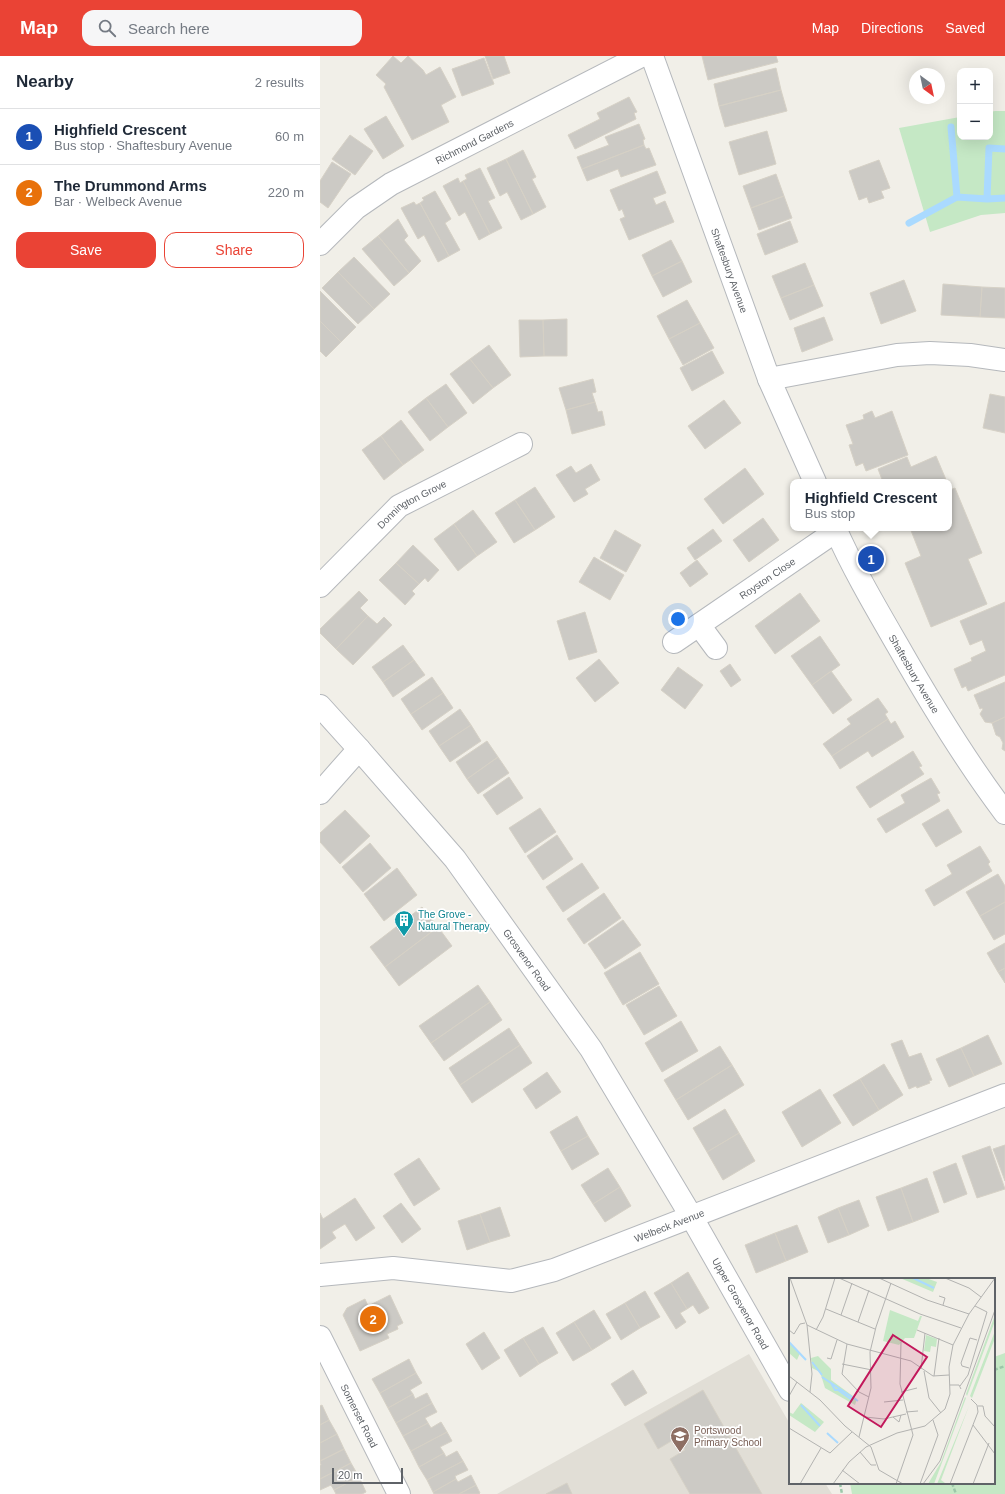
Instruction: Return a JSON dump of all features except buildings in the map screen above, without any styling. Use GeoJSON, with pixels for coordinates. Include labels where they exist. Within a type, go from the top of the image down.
{"type":"FeatureCollection","features":[{"type":"Feature","properties":{"kind":"street","name":"Richmond Gardens"},"geometry":{"type":"LineString","coordinates":[[320,244],[356,208],[391,184],[641,56]]}},
{"type":"Feature","properties":{"kind":"street","name":"Shaftesbury Avenue"},"geometry":{"type":"LineString","coordinates":[[652,56],[769,379],[814,479]]}},
{"type":"Feature","properties":{"kind":"street"},"geometry":{"type":"LineString","coordinates":[[769,379],[897,355],[930,353],[970,355],[1005,360]]}},
{"type":"Feature","properties":{"kind":"street","name":"Donnington Grove"},"geometry":{"type":"LineString","coordinates":[[320,586],[399,506],[521,444]]}},
{"type":"Feature","properties":{"kind":"street","name":"Royston Close"},"geometry":{"type":"LineString","coordinates":[[674,642],[833,531]]}},
{"type":"Feature","properties":{"kind":"street","name":"Shaftesbury Avenue"},"geometry":{"type":"LineString","coordinates":[[837,531],[878,611],[948,731],[996,785],[1005,813]]}},
{"type":"Feature","properties":{"kind":"street"},"geometry":{"type":"LineString","coordinates":[[699,625],[716,648]]}},
{"type":"Feature","properties":{"kind":"street","name":"Grosvenor Road"},"geometry":{"type":"LineString","coordinates":[[320,706],[455,859],[591,1049],[691,1216]]}},
{"type":"Feature","properties":{"kind":"street"},"geometry":{"type":"LineString","coordinates":[[320,793],[359,749]]}},
{"type":"Feature","properties":{"kind":"street","name":"Welbeck Avenue"},"geometry":{"type":"LineString","coordinates":[[320,1275],[393,1268],[512,1282],[554,1270],[1005,1095]]}},
{"type":"Feature","properties":{"kind":"street","name":"Upper Grosvenor Road"},"geometry":{"type":"LineString","coordinates":[[691,1216],[789,1388]]}},
{"type":"Feature","properties":{"kind":"street","name":"Somerset Road"},"geometry":{"type":"LineString","coordinates":[[320,1337],[399,1494]]}},
{"type":"Feature","properties":{"kind":"path"},"geometry":{"type":"LineString","coordinates":[[995,1370],[1005,1366]]}},
{"type":"Feature","properties":{"kind":"path"},"geometry":{"type":"LineString","coordinates":[[840,1484],[842,1494]]}},
{"type":"Feature","properties":{"kind":"path"},"geometry":{"type":"LineString","coordinates":[[952,1484],[956,1494]]}},
{"type":"Feature","properties":{"kind":"shaded area","name":"Portswood Primary School"},"geometry":{"type":"Polygon","coordinates":[[[749,1354],[789,1422],[789,1484],[826,1484],[832,1494],[497,1494],[749,1354]]]}},
{"type":"Feature","properties":{"kind":"green space"},"geometry":{"type":"Polygon","coordinates":[[[993,111],[1005,111],[1005,213],[981,215],[930,232],[899,128],[957,118],[957,140],[993,140],[993,111]]]}},
{"type":"Feature","properties":{"kind":"green space"},"geometry":{"type":"Polygon","coordinates":[[[1005,1353],[1005,1494],[852,1494],[850,1484],[995,1484],[995,1357],[1005,1353]]]}},
{"type":"Feature","properties":{"kind":"waterway"},"geometry":{"type":"LineString","coordinates":[[951,127],[957,197]]}},
{"type":"Feature","properties":{"kind":"waterway"},"geometry":{"type":"LineString","coordinates":[[987,199],[989,148],[1005,149]]}},
{"type":"Feature","properties":{"kind":"waterway"},"geometry":{"type":"LineString","coordinates":[[909,223],[957,197],[987,199],[1005,198]]}},
{"type":"Feature","properties":{"kind":"place","name":"Highfield Crescent"},"geometry":{"type":"Point","coordinates":[871,559]}},
{"type":"Feature","properties":{"kind":"place","name":"The Grove - Natural Therapy"},"geometry":{"type":"Point","coordinates":[404,937]}},
{"type":"Feature","properties":{"kind":"place","name":"The Drummond Arms"},"geometry":{"type":"Point","coordinates":[373,1319]}},
{"type":"Feature","properties":{"kind":"place","name":"Portswood Primary School"},"geometry":{"type":"Point","coordinates":[680,1453]}}]}
